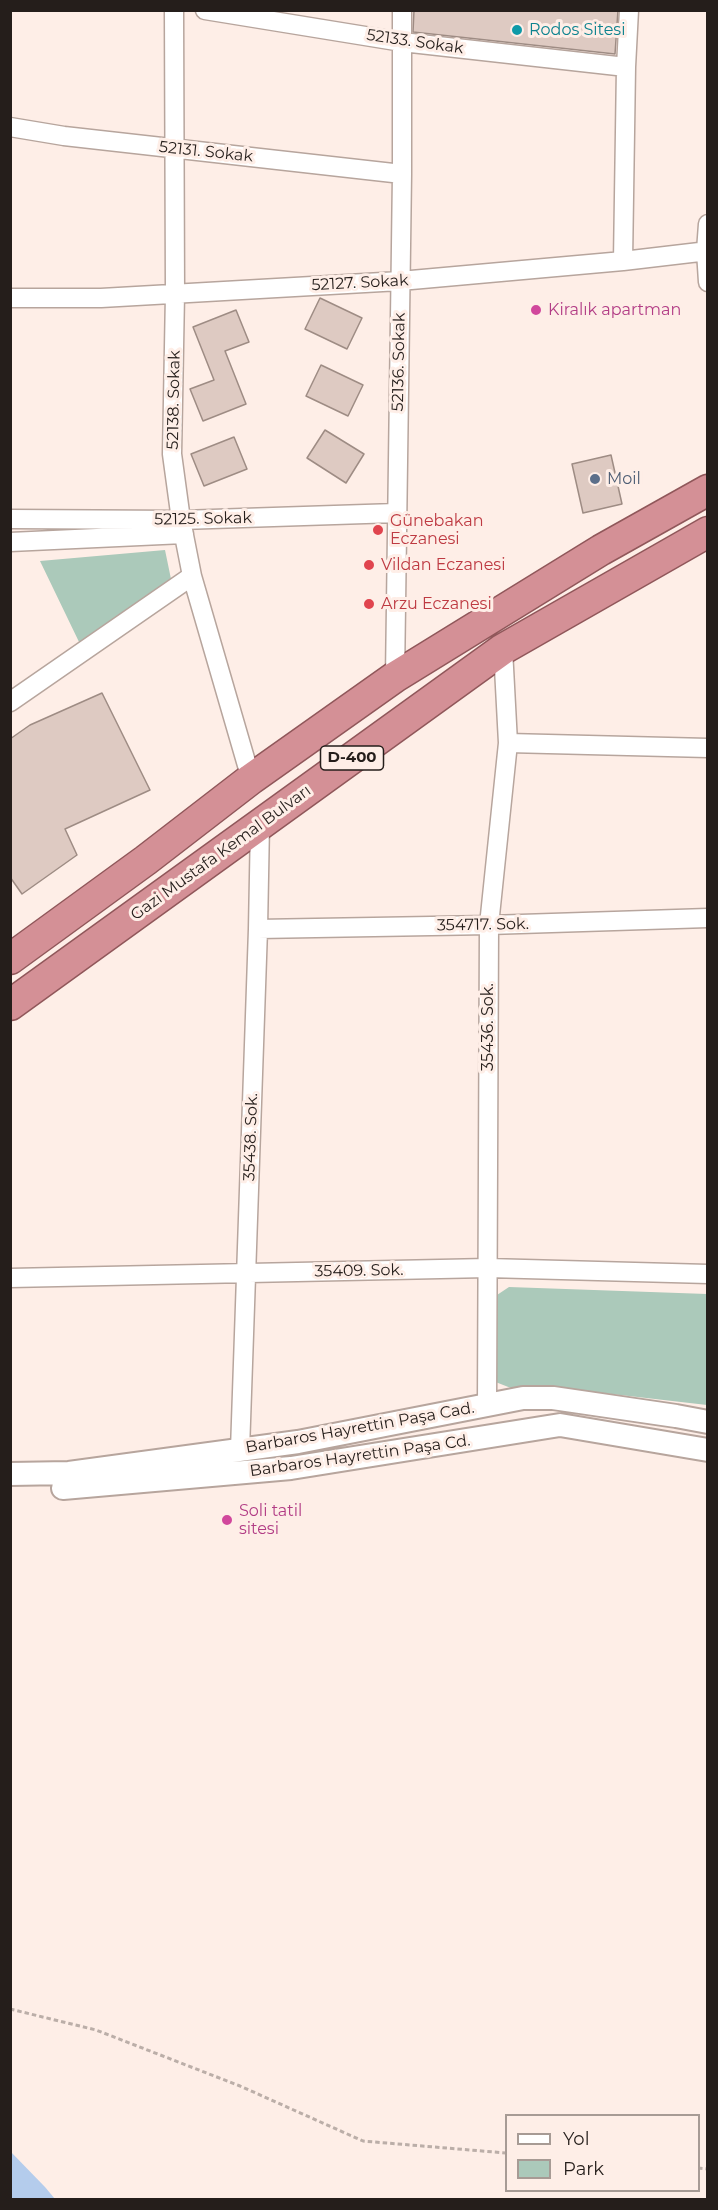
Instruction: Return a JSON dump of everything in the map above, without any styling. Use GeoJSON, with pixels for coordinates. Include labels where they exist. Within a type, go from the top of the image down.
{"type":"FeatureCollection","features":[{"type":"Feature","properties":{"kind":"highway","name":"D-400"},"geometry":{"type":"LineString","coordinates":[[10,959],[146,860],[251,779],[395,677],[601,550],[708,490]]}},
{"type":"Feature","properties":{"kind":"highway","name":"Gazi Mustafa Kemal Bulvarı"},"geometry":{"type":"LineString","coordinates":[[10,1005],[503,649],[708,532]]}},
{"type":"Feature","properties":{"kind":"street","name":"52138. Sokak"},"geometry":{"type":"LineString","coordinates":[[174,10],[176,149],[172,454],[182,527],[192,576],[251,779]]}},
{"type":"Feature","properties":{"kind":"street","name":"52133. Sokak"},"geometry":{"type":"LineString","coordinates":[[205,10],[402,42],[626,68]]}},
{"type":"Feature","properties":{"kind":"street","name":"52136. Sokak"},"geometry":{"type":"LineString","coordinates":[[395,677],[402,10]]}},
{"type":"Feature","properties":{"kind":"street"},"geometry":{"type":"LineString","coordinates":[[623,261],[629,10]]}},
{"type":"Feature","properties":{"kind":"street","name":"52131. Sokak"},"geometry":{"type":"LineString","coordinates":[[10,127],[64,136],[402,174]]}},
{"type":"Feature","properties":{"kind":"street"},"geometry":{"type":"LineString","coordinates":[[708,224],[708,282]]}},
{"type":"Feature","properties":{"kind":"street","name":"52127. Sokak"},"geometry":{"type":"LineString","coordinates":[[10,298],[101,298],[400,281],[707,251]]}},
{"type":"Feature","properties":{"kind":"street","name":"52125. Sokak"},"geometry":{"type":"LineString","coordinates":[[10,519],[182,527],[396,513]]}},
{"type":"Feature","properties":{"kind":"street"},"geometry":{"type":"LineString","coordinates":[[10,542],[182,527]]}},
{"type":"Feature","properties":{"kind":"street"},"geometry":{"type":"LineString","coordinates":[[10,702],[192,576]]}},
{"type":"Feature","properties":{"kind":"street","name":"35436. Sok."},"geometry":{"type":"LineString","coordinates":[[487,1406],[489,926],[508,743],[503,649]]}},
{"type":"Feature","properties":{"kind":"street"},"geometry":{"type":"LineString","coordinates":[[508,743],[708,747]]}},
{"type":"Feature","properties":{"kind":"street","name":"35438. Sok."},"geometry":{"type":"LineString","coordinates":[[240,1450],[260,824]]}},
{"type":"Feature","properties":{"kind":"street","name":"354717. Sok."},"geometry":{"type":"LineString","coordinates":[[258,929],[489,926],[708,918]]}},
{"type":"Feature","properties":{"kind":"street","name":"35409. Sok."},"geometry":{"type":"LineString","coordinates":[[10,1278],[488,1268],[708,1274]]}},
{"type":"Feature","properties":{"kind":"street","name":"Barbaros Hayrettin Paşa Cad."},"geometry":{"type":"LineString","coordinates":[[10,1474],[69,1473],[298,1442],[524,1398],[553,1398],[708,1422]]}},
{"type":"Feature","properties":{"kind":"street","name":"Barbaros Hayrettin Paşa Cd."},"geometry":{"type":"LineString","coordinates":[[10,1489],[54,1489],[291,1468],[561,1425],[708,1450]]}},
{"type":"Feature","properties":{"kind":"path"},"geometry":{"type":"LineString","coordinates":[[10,2008],[96,2030],[240,2086],[363,2141],[505,2153]]}},
{"type":"Feature","properties":{"kind":"green space"},"geometry":{"type":"Polygon","coordinates":[[[165,550],[171,579],[80,644],[40,561],[165,550]]]}},
{"type":"Feature","properties":{"kind":"green space"},"geometry":{"type":"Polygon","coordinates":[[[509,1287],[707,1294],[707,1405],[577,1390],[516,1390],[493,1381],[497,1295],[509,1287]]]}},
{"type":"Feature","properties":{"kind":"water"},"geometry":{"type":"Polygon","coordinates":[[[10,2151],[45,2187],[55,2199],[11,2199],[10,2151]]]}},
{"type":"Feature","properties":{"kind":"building","name":"Rodos Sitesi"},"geometry":{"type":"Polygon","coordinates":[[[414,10],[618,10],[615,54],[413,32],[414,10]]]}},
{"type":"Feature","properties":{"kind":"building"},"geometry":{"type":"Polygon","coordinates":[[[320,298],[362,318],[347,349],[305,329],[320,298]]]}},
{"type":"Feature","properties":{"kind":"building"},"geometry":{"type":"Polygon","coordinates":[[[236,310],[249,342],[225,351],[246,404],[203,421],[190,389],[214,380],[193,327],[236,310]]]}},
{"type":"Feature","properties":{"kind":"building"},"geometry":{"type":"Polygon","coordinates":[[[321,365],[363,385],[348,416],[306,396],[321,365]]]}},
{"type":"Feature","properties":{"kind":"building"},"geometry":{"type":"Polygon","coordinates":[[[325,430],[364,454],[346,483],[307,458],[325,430]]]}},
{"type":"Feature","properties":{"kind":"building"},"geometry":{"type":"Polygon","coordinates":[[[234,437],[247,469],[204,486],[191,454],[234,437]]]}},
{"type":"Feature","properties":{"kind":"building"},"geometry":{"type":"Polygon","coordinates":[[[611,455],[622,504],[583,513],[572,464],[611,455]]]}},
{"type":"Feature","properties":{"kind":"building"},"geometry":{"type":"Polygon","coordinates":[[[102,693],[150,790],[65,829],[77,855],[22,894],[10,877],[10,739],[30,725],[102,693]]]}},
{"type":"Feature","properties":{"kind":"place","name":"Rodos Sitesi"},"geometry":{"type":"Point","coordinates":[517,30]}},
{"type":"Feature","properties":{"kind":"place","name":"Kiralık apartman"},"geometry":{"type":"Point","coordinates":[536,310]}},
{"type":"Feature","properties":{"kind":"place","name":"Moil"},"geometry":{"type":"Point","coordinates":[595,479]}},
{"type":"Feature","properties":{"kind":"place","name":"Günebakan Eczanesi"},"geometry":{"type":"Point","coordinates":[378,530]}},
{"type":"Feature","properties":{"kind":"place","name":"Vildan Eczanesi"},"geometry":{"type":"Point","coordinates":[369,565]}},
{"type":"Feature","properties":{"kind":"place","name":"Arzu Eczanesi"},"geometry":{"type":"Point","coordinates":[369,604]}},
{"type":"Feature","properties":{"kind":"place","name":"Soli tatil sitesi"},"geometry":{"type":"Point","coordinates":[227,1520]}}]}
